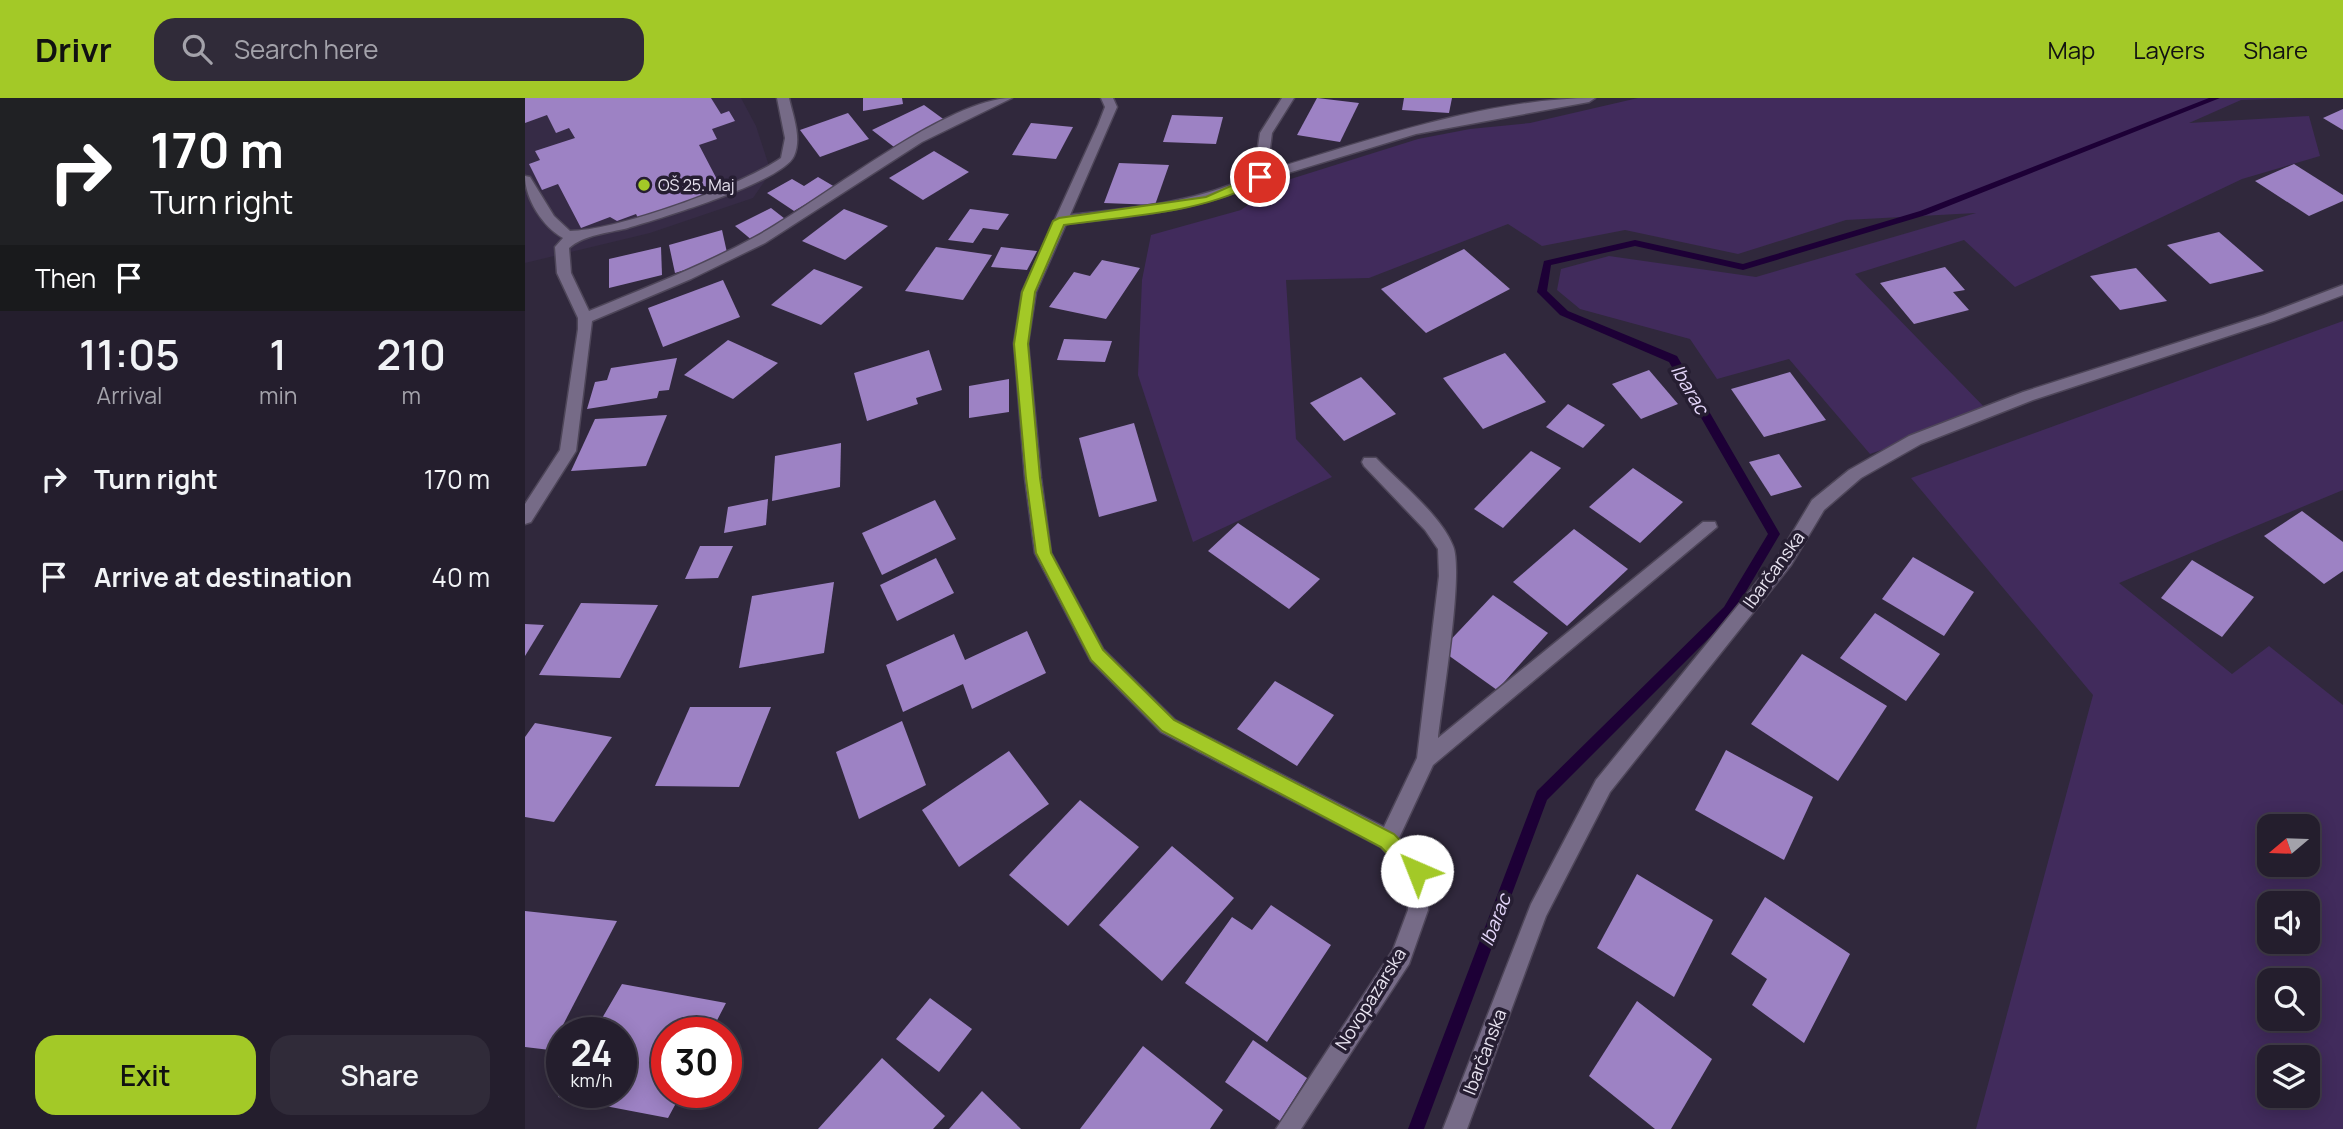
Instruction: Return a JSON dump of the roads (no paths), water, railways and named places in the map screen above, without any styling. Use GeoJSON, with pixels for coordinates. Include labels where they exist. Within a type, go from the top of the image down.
{"type":"FeatureCollection","features":[{"type":"Feature","properties":{"kind":"street"},"geometry":{"type":"LineString","coordinates":[[525,517],[568,451],[585,318],[564,273],[562,247],[573,237],[640,220],[756,180],[778,168],[788,158],[791,145],[783,98]]}},
{"type":"Feature","properties":{"kind":"street"},"geometry":{"type":"LineString","coordinates":[[585,318],[726,259],[785,226],[929,132],[975,109],[1006,98]]}},
{"type":"Feature","properties":{"kind":"street","name":"Novopazarska"},"geometry":{"type":"LineString","coordinates":[[1107,98],[1111,107],[1104,125],[1029,292],[1021,344],[1043,553],[1097,655],[1168,726],[1388,840],[1417,871],[1418,910],[1401,956],[1288,1129]]}},
{"type":"Feature","properties":{"kind":"street"},"geometry":{"type":"LineString","coordinates":[[1260,177],[1266,133],[1288,98]]}},
{"type":"Feature","properties":{"kind":"street"},"geometry":{"type":"LineString","coordinates":[[1059,221],[1208,200],[1260,177],[1413,131],[1589,98]]}},
{"type":"Feature","properties":{"kind":"street"},"geometry":{"type":"LineString","coordinates":[[525,180],[557,228],[573,237]]}},
{"type":"Feature","properties":{"kind":"street","name":"Ibarčanska"},"geometry":{"type":"LineString","coordinates":[[1455,1129],[1538,911],[1603,786],[1784,560],[1818,505],[1855,474],[1915,440],[2028,396],[2269,318],[2343,290]]}},
{"type":"Feature","properties":{"kind":"street"},"geometry":{"type":"LineString","coordinates":[[1370,462],[1431,525],[1446,548],[1448,576],[1426,760],[1388,840]]}},
{"type":"Feature","properties":{"kind":"street"},"geometry":{"type":"LineString","coordinates":[[1426,760],[1709,527]]}},
{"type":"Feature","properties":{"kind":"waterway","name":"Ibarac"},"geometry":{"type":"LineString","coordinates":[[1416,1129],[1542,796],[1728,611],[1774,534],[1673,359],[1564,313],[1542,292],[1547,263],[1635,243],[1743,267],[1923,213],[2216,98]]}},
{"type":"Feature","properties":{"kind":"place","name":"OŠ 25. Maj"},"geometry":{"type":"Point","coordinates":[644,185]}}]}
